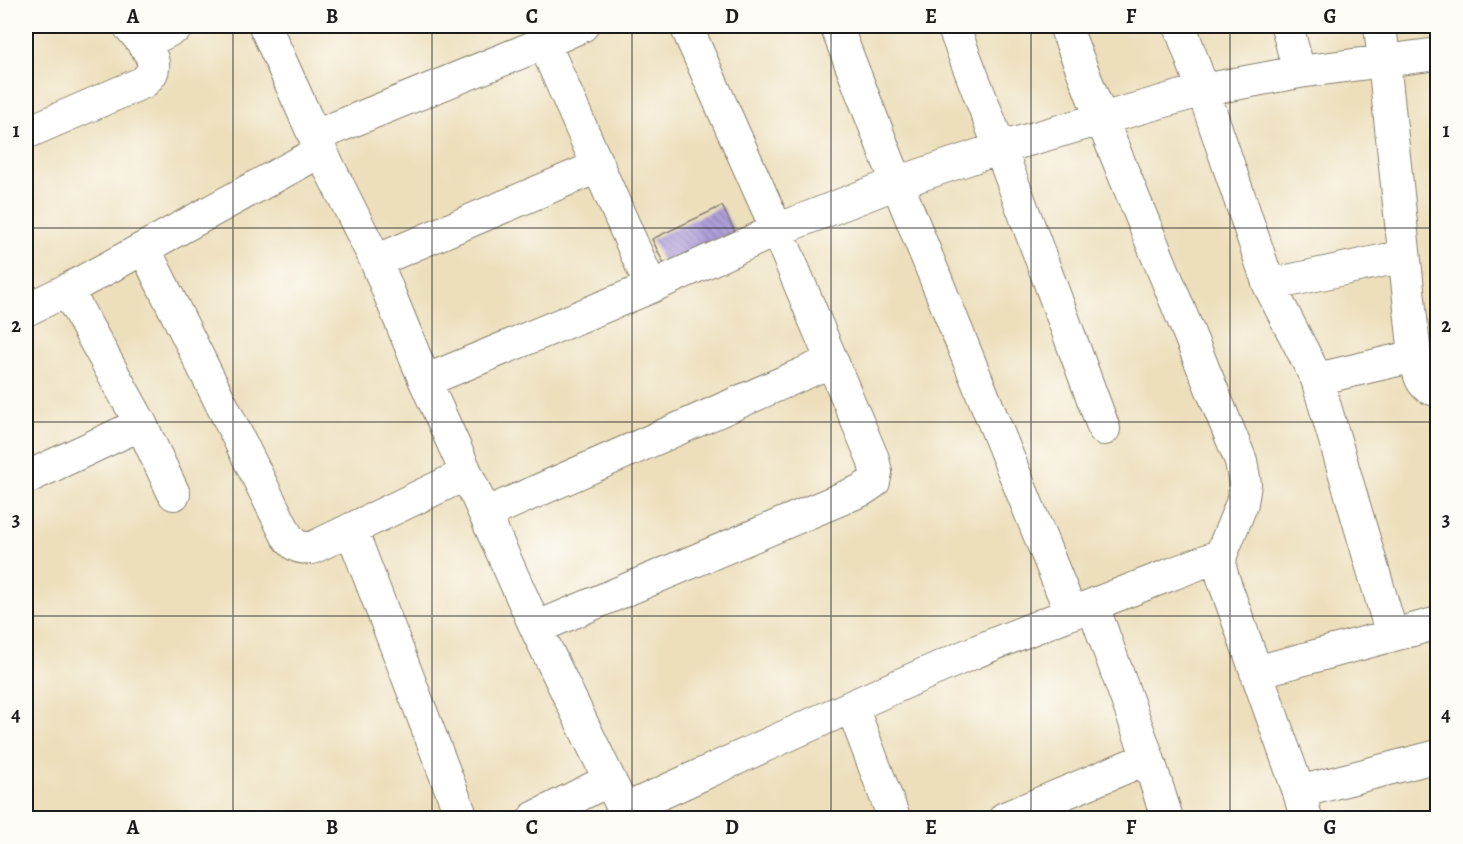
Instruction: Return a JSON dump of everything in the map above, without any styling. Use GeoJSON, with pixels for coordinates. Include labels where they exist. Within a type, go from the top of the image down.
{"type":"FeatureCollection","features":[{"type":"Feature","properties":{"kind":"street"},"geometry":{"type":"LineString","coordinates":[[26,133],[144,82],[152,73],[153,63],[149,52],[136,34],[178,26]]}},
{"type":"Feature","properties":{"kind":"street"},"geometry":{"type":"LineString","coordinates":[[265,26],[318,143],[376,261],[425,381],[536,628],[626,814],[852,706],[968,655],[1221,555]]}},
{"type":"Feature","properties":{"kind":"street"},"geometry":{"type":"LineString","coordinates":[[26,310],[144,248],[318,143],[582,26]]}},
{"type":"Feature","properties":{"kind":"street"},"geometry":{"type":"LineString","coordinates":[[536,628],[862,490],[874,482],[876,472],[873,459],[777,230],[686,26]]}},
{"type":"Feature","properties":{"kind":"street"},"geometry":{"type":"LineString","coordinates":[[836,26],[897,183],[1148,758],[1167,819]]}},
{"type":"Feature","properties":{"kind":"street"},"geometry":{"type":"LineString","coordinates":[[953,26],[1104,429]]}},
{"type":"Feature","properties":{"kind":"street"},"geometry":{"type":"LineString","coordinates":[[1065,26],[1241,461],[1245,484],[1242,503],[1221,555],[1220,568],[1302,805],[1437,756]]}},
{"type":"Feature","properties":{"kind":"street"},"geometry":{"type":"LineString","coordinates":[[1180,26],[1269,285],[1317,379],[1392,635]]}},
{"type":"Feature","properties":{"kind":"street"},"geometry":{"type":"LineString","coordinates":[[1287,26],[1299,72]]}},
{"type":"Feature","properties":{"kind":"street"},"geometry":{"type":"LineString","coordinates":[[1380,26],[1415,356],[1420,379],[1431,390],[1437,390]]}},
{"type":"Feature","properties":{"kind":"street"},"geometry":{"type":"LineString","coordinates":[[544,43],[651,286]]}},
{"type":"Feature","properties":{"kind":"street"},"geometry":{"type":"LineString","coordinates":[[425,381],[777,230],[897,183],[1000,148],[1203,90],[1299,72],[1437,54]]}},
{"type":"Feature","properties":{"kind":"street"},"geometry":{"type":"LineString","coordinates":[[376,261],[599,166]]}},
{"type":"Feature","properties":{"kind":"street"},"geometry":{"type":"LineString","coordinates":[[144,248],[286,534],[299,548],[312,548],[466,474]]}},
{"type":"Feature","properties":{"kind":"street"},"geometry":{"type":"LineString","coordinates":[[1269,285],[1404,256]]}},
{"type":"Feature","properties":{"kind":"street"},"geometry":{"type":"LineString","coordinates":[[67,290],[141,424],[174,494]]}},
{"type":"Feature","properties":{"kind":"street"},"geometry":{"type":"LineString","coordinates":[[1317,379],[1415,356]]}},
{"type":"Feature","properties":{"kind":"street"},"geometry":{"type":"LineString","coordinates":[[485,514],[832,361]]}},
{"type":"Feature","properties":{"kind":"street"},"geometry":{"type":"LineString","coordinates":[[26,478],[141,424]]}},
{"type":"Feature","properties":{"kind":"street"},"geometry":{"type":"LineString","coordinates":[[351,529],[462,819]]}},
{"type":"Feature","properties":{"kind":"street"},"geometry":{"type":"LineString","coordinates":[[1256,672],[1437,623]]}},
{"type":"Feature","properties":{"kind":"street"},"geometry":{"type":"LineString","coordinates":[[852,706],[894,819]]}},
{"type":"Feature","properties":{"kind":"street"},"geometry":{"type":"LineString","coordinates":[[1005,819],[1148,758]]}},
{"type":"Feature","properties":{"kind":"street"},"geometry":{"type":"LineString","coordinates":[[534,819],[609,780]]}},
{"type":"Feature","properties":{"kind":"building"},"geometry":{"type":"Polygon","coordinates":[[[722,206],[739,240],[669,274],[652,239],[722,206]]]}}]}
